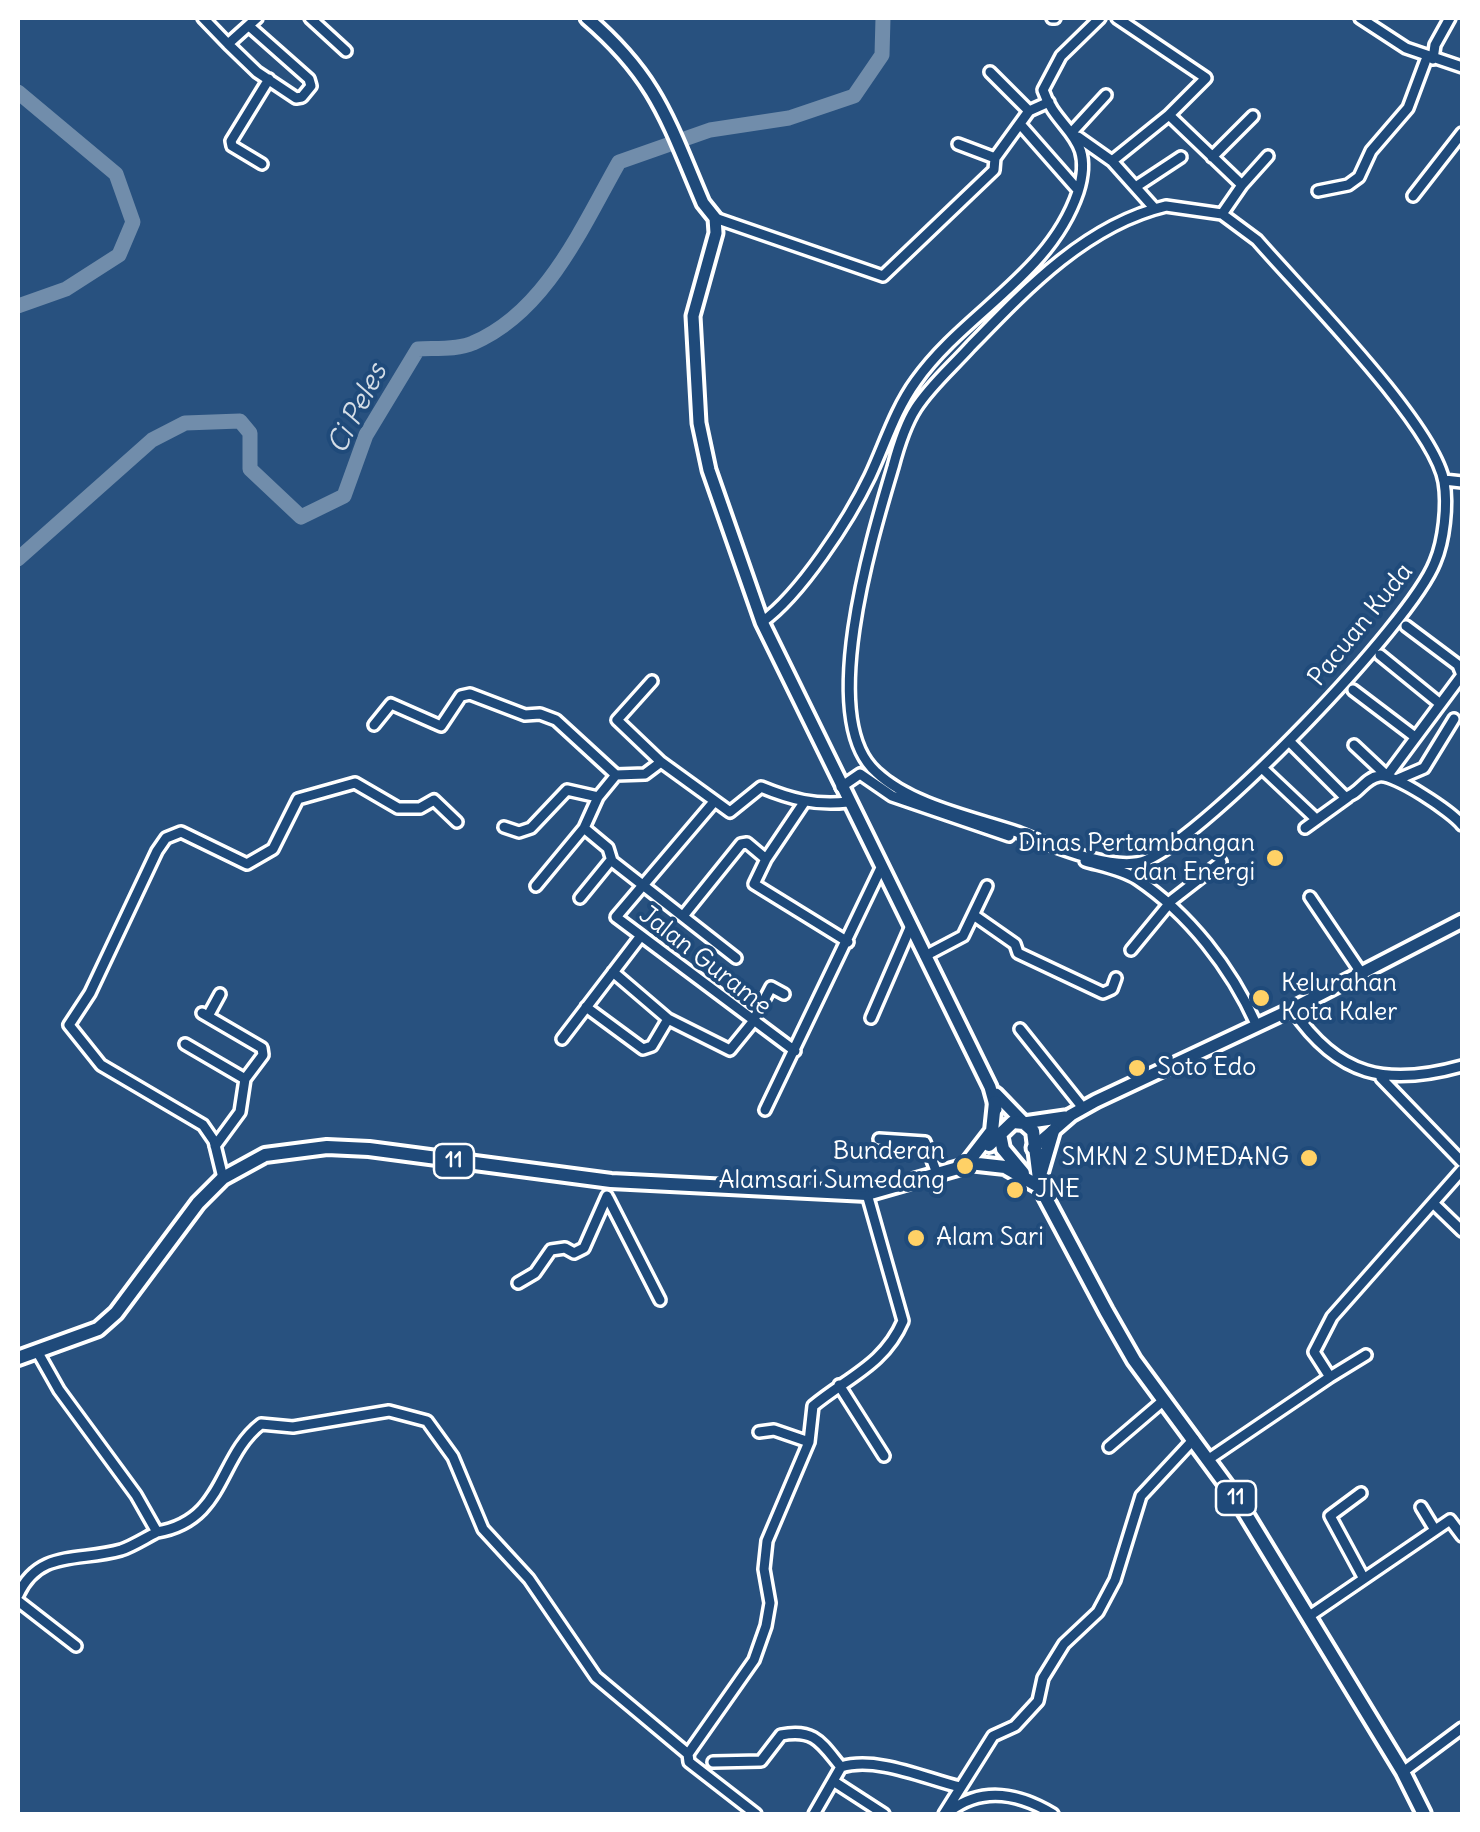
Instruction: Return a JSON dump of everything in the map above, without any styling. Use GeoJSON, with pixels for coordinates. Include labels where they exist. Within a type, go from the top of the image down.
{"type":"FeatureCollection","features":[{"type":"Feature","properties":{"kind":"highway"},"geometry":{"type":"LineString","coordinates":[[1000,1103],[992,1131],[977,1160],[1036,1180],[1054,1125]]}},
{"type":"Feature","properties":{"kind":"highway","name":"11"},"geometry":{"type":"LineString","coordinates":[[977,1160],[1007,1124],[1024,1123],[1033,1131],[1036,1180]]}},
{"type":"Feature","properties":{"kind":"highway","name":"11"},"geometry":{"type":"LineString","coordinates":[[1000,1134],[1000,1144],[1036,1180],[1106,1311],[1164,1400],[1209,1459],[1403,1772],[1424,1814]]}},
{"type":"Feature","properties":{"kind":"highway","name":"11"},"geometry":{"type":"LineString","coordinates":[[18,1358],[81,1338],[116,1314],[162,1248],[222,1178],[265,1155],[327,1147],[611,1181],[867,1194],[938,1176],[977,1160],[1021,1156],[1033,1148]]}},
{"type":"Feature","properties":{"kind":"main road"},"geometry":{"type":"LineString","coordinates":[[587,18],[622,47],[654,88],[703,202],[715,218],[715,242],[693,316],[699,422],[709,470],[762,622],[880,870],[990,1087],[1000,1103],[1024,1123],[1054,1125]]}},
{"type":"Feature","properties":{"kind":"main road"},"geometry":{"type":"LineString","coordinates":[[1033,1148],[1054,1125],[1083,1108],[1292,1009],[1462,921]]}},
{"type":"Feature","properties":{"kind":"main road"},"geometry":{"type":"LineString","coordinates":[[1000,1103],[1054,1125]]}},
{"type":"Feature","properties":{"kind":"main road"},"geometry":{"type":"LineString","coordinates":[[1000,1103],[1000,1134]]}},
{"type":"Feature","properties":{"kind":"street"},"geometry":{"type":"LineString","coordinates":[[203,18],[269,80],[298,98],[311,86],[305,74],[249,26]]}},
{"type":"Feature","properties":{"kind":"street"},"geometry":{"type":"LineString","coordinates":[[228,44],[257,18]]}},
{"type":"Feature","properties":{"kind":"street"},"geometry":{"type":"LineString","coordinates":[[310,18],[346,50]]}},
{"type":"Feature","properties":{"kind":"street"},"geometry":{"type":"LineString","coordinates":[[1100,18],[1054,68],[1043,90],[1076,134],[1112,161],[1155,209]]}},
{"type":"Feature","properties":{"kind":"street"},"geometry":{"type":"LineString","coordinates":[[1112,161],[1169,115],[1206,78],[1117,18]]}},
{"type":"Feature","properties":{"kind":"street"},"geometry":{"type":"LineString","coordinates":[[1360,18],[1390,40],[1462,67]]}},
{"type":"Feature","properties":{"kind":"street"},"geometry":{"type":"LineString","coordinates":[[1318,191],[1348,185],[1359,177],[1371,151],[1408,108],[1435,45],[1452,18],[1462,22]]}},
{"type":"Feature","properties":{"kind":"street"},"geometry":{"type":"LineString","coordinates":[[990,72],[1030,111]]}},
{"type":"Feature","properties":{"kind":"street"},"geometry":{"type":"LineString","coordinates":[[262,164],[232,146],[232,142],[269,80]]}},
{"type":"Feature","properties":{"kind":"street"},"geometry":{"type":"LineString","coordinates":[[762,622],[778,611],[844,520],[915,382],[941,350],[1035,262],[1056,237],[1078,190],[1082,167],[1076,134],[1106,96]]}},
{"type":"Feature","properties":{"kind":"street"},"geometry":{"type":"LineString","coordinates":[[715,218],[883,276],[994,170],[995,158],[1030,111],[1049,102]]}},
{"type":"Feature","properties":{"kind":"street"},"geometry":{"type":"LineString","coordinates":[[1169,115],[1242,184]]}},
{"type":"Feature","properties":{"kind":"street"},"geometry":{"type":"LineString","coordinates":[[1212,157],[1253,116]]}},
{"type":"Feature","properties":{"kind":"street"},"geometry":{"type":"LineString","coordinates":[[1020,124],[1078,190]]}},
{"type":"Feature","properties":{"kind":"street"},"geometry":{"type":"LineString","coordinates":[[1413,196],[1461,139]]}},
{"type":"Feature","properties":{"kind":"street"},"geometry":{"type":"LineString","coordinates":[[958,144],[995,158]]}},
{"type":"Feature","properties":{"kind":"street"},"geometry":{"type":"LineString","coordinates":[[1222,214],[1268,156]]}},
{"type":"Feature","properties":{"kind":"street"},"geometry":{"type":"LineString","coordinates":[[1136,186],[1181,157]]}},
{"type":"Feature","properties":{"kind":"street","name":"Pacuan Kuda"},"geometry":{"type":"LineString","coordinates":[[1179,206],[1222,214],[1257,240],[1431,442],[1444,480],[1441,542],[1423,586],[1372,651],[1262,768],[1170,847],[1145,862],[1114,863],[895,786],[863,757],[852,726],[850,677],[861,578],[898,450],[915,409],[1056,264],[1155,209],[1179,206]]}},
{"type":"Feature","properties":{"kind":"street"},"geometry":{"type":"LineString","coordinates":[[1444,480],[1462,482]]}},
{"type":"Feature","properties":{"kind":"street"},"geometry":{"type":"LineString","coordinates":[[1391,778],[1462,670],[1406,626]]}},
{"type":"Feature","properties":{"kind":"street"},"geometry":{"type":"LineString","coordinates":[[1380,654],[1439,703]]}},
{"type":"Feature","properties":{"kind":"street"},"geometry":{"type":"LineString","coordinates":[[652,680],[618,720],[713,803],[730,812],[761,786],[805,802],[848,802]]}},
{"type":"Feature","properties":{"kind":"street"},"geometry":{"type":"LineString","coordinates":[[1354,690],[1415,737]]}},
{"type":"Feature","properties":{"kind":"street"},"geometry":{"type":"LineString","coordinates":[[374,725],[394,704],[441,726],[462,696],[470,694],[525,715],[540,714],[556,720],[616,774],[644,774],[662,762]]}},
{"type":"Feature","properties":{"kind":"street"},"geometry":{"type":"LineString","coordinates":[[1305,828],[1373,778],[1391,778],[1424,768],[1454,718]]}},
{"type":"Feature","properties":{"kind":"street"},"geometry":{"type":"LineString","coordinates":[[1288,741],[1348,797]]}},
{"type":"Feature","properties":{"kind":"street"},"geometry":{"type":"LineString","coordinates":[[1354,745],[1391,778],[1462,824]]}},
{"type":"Feature","properties":{"kind":"street"},"geometry":{"type":"LineString","coordinates":[[1262,768],[1316,819]]}},
{"type":"Feature","properties":{"kind":"street"},"geometry":{"type":"LineString","coordinates":[[536,886],[584,828],[598,797],[616,774]]}},
{"type":"Feature","properties":{"kind":"street"},"geometry":{"type":"LineString","coordinates":[[841,787],[856,774],[865,775],[892,796],[1132,876],[1167,904],[1222,960],[1256,1024]]}},
{"type":"Feature","properties":{"kind":"street"},"geometry":{"type":"LineString","coordinates":[[222,1178],[215,1146],[203,1125],[101,1065],[69,1026],[90,993],[124,914],[166,838],[181,832],[246,864],[274,849],[298,799],[355,784],[398,808],[420,808],[434,800],[457,822]]}},
{"type":"Feature","properties":{"kind":"street"},"geometry":{"type":"LineString","coordinates":[[504,827],[518,832],[531,828],[567,790],[598,797]]}},
{"type":"Feature","properties":{"kind":"street"},"geometry":{"type":"LineString","coordinates":[[805,802],[766,859],[754,884],[848,942]]}},
{"type":"Feature","properties":{"kind":"street","name":"Jalan Gurame"},"geometry":{"type":"LineString","coordinates":[[713,803],[616,918],[752,1023],[795,1051]]}},
{"type":"Feature","properties":{"kind":"street"},"geometry":{"type":"LineString","coordinates":[[584,828],[608,848],[611,860],[736,958]]}},
{"type":"Feature","properties":{"kind":"street"},"geometry":{"type":"LineString","coordinates":[[683,916],[741,844],[766,859]]}},
{"type":"Feature","properties":{"kind":"street"},"geometry":{"type":"LineString","coordinates":[[580,898],[611,860]]}},
{"type":"Feature","properties":{"kind":"street"},"geometry":{"type":"LineString","coordinates":[[1132,950],[1167,904],[1221,862]]}},
{"type":"Feature","properties":{"kind":"street"},"geometry":{"type":"LineString","coordinates":[[765,1110],[880,870]]}},
{"type":"Feature","properties":{"kind":"street"},"geometry":{"type":"LineString","coordinates":[[925,956],[963,936],[986,886]]}},
{"type":"Feature","properties":{"kind":"street"},"geometry":{"type":"LineString","coordinates":[[1310,897],[1360,971]]}},
{"type":"Feature","properties":{"kind":"street"},"geometry":{"type":"LineString","coordinates":[[974,916],[1015,944],[1018,954],[1062,977],[1103,993],[1112,989],[1116,978]]}},
{"type":"Feature","properties":{"kind":"street"},"geometry":{"type":"LineString","coordinates":[[871,1018],[910,928]]}},
{"type":"Feature","properties":{"kind":"street"},"geometry":{"type":"LineString","coordinates":[[562,1039],[640,937]]}},
{"type":"Feature","properties":{"kind":"street"},"geometry":{"type":"LineString","coordinates":[[613,972],[668,1018],[730,1050],[752,1023],[771,988],[784,994]]}},
{"type":"Feature","properties":{"kind":"street"},"geometry":{"type":"LineString","coordinates":[[215,1146],[240,1112],[244,1079],[264,1055],[262,1048],[205,1014],[220,994]]}},
{"type":"Feature","properties":{"kind":"street"},"geometry":{"type":"LineString","coordinates":[[586,1006],[643,1049],[652,1046],[668,1018]]}},
{"type":"Feature","properties":{"kind":"street"},"geometry":{"type":"LineString","coordinates":[[1292,1009],[1328,1048],[1380,1078],[1462,1162]]}},
{"type":"Feature","properties":{"kind":"street"},"geometry":{"type":"LineString","coordinates":[[1020,1029],[1083,1108]]}},
{"type":"Feature","properties":{"kind":"street"},"geometry":{"type":"LineString","coordinates":[[185,1044],[244,1079]]}},
{"type":"Feature","properties":{"kind":"street"},"geometry":{"type":"LineString","coordinates":[[1380,1078],[1462,1066]]}},
{"type":"Feature","properties":{"kind":"street"},"geometry":{"type":"LineString","coordinates":[[879,1139],[925,1142],[938,1176]]}},
{"type":"Feature","properties":{"kind":"street"},"geometry":{"type":"LineString","coordinates":[[1330,1378],[1314,1352],[1316,1342],[1332,1317],[1462,1170]]}},
{"type":"Feature","properties":{"kind":"street"},"geometry":{"type":"LineString","coordinates":[[518,1282],[535,1273],[550,1250],[565,1248],[574,1253],[584,1248],[611,1181]]}},
{"type":"Feature","properties":{"kind":"street"},"geometry":{"type":"LineString","coordinates":[[756,1814],[689,1762],[688,1754],[754,1660],[770,1603],[764,1568],[766,1540],[808,1442],[813,1406],[839,1384],[870,1369],[884,1355],[903,1321],[867,1194]]}},
{"type":"Feature","properties":{"kind":"street"},"geometry":{"type":"LineString","coordinates":[[607,1196],[660,1300]]}},
{"type":"Feature","properties":{"kind":"street"},"geometry":{"type":"LineString","coordinates":[[1433,1203],[1462,1231]]}},
{"type":"Feature","properties":{"kind":"street"},"geometry":{"type":"LineString","coordinates":[[37,1351],[59,1390],[154,1521],[156,1532]]}},
{"type":"Feature","properties":{"kind":"street"},"geometry":{"type":"LineString","coordinates":[[1209,1459],[1366,1354]]}},
{"type":"Feature","properties":{"kind":"street"},"geometry":{"type":"LineString","coordinates":[[839,1384],[884,1456]]}},
{"type":"Feature","properties":{"kind":"street"},"geometry":{"type":"LineString","coordinates":[[1109,1447],[1164,1400]]}},
{"type":"Feature","properties":{"kind":"street"},"geometry":{"type":"LineString","coordinates":[[76,1646],[18,1598],[29,1574],[42,1566],[124,1550],[156,1532],[183,1528],[207,1504],[260,1424],[294,1428],[389,1410],[428,1422],[453,1457],[483,1529],[529,1579],[596,1677],[688,1754]]}},
{"type":"Feature","properties":{"kind":"street"},"geometry":{"type":"LineString","coordinates":[[759,1432],[774,1430],[808,1442]]}},
{"type":"Feature","properties":{"kind":"street"},"geometry":{"type":"LineString","coordinates":[[945,1814],[994,1736],[1015,1726],[1038,1701],[1042,1678],[1064,1644],[1098,1612],[1115,1580],[1141,1496],[1194,1440]]}},
{"type":"Feature","properties":{"kind":"street"},"geometry":{"type":"LineString","coordinates":[[1361,1493],[1330,1516],[1363,1577]]}},
{"type":"Feature","properties":{"kind":"street"},"geometry":{"type":"LineString","coordinates":[[1421,1507],[1435,1530]]}},
{"type":"Feature","properties":{"kind":"street"},"geometry":{"type":"LineString","coordinates":[[1308,1617],[1452,1520],[1462,1536]]}},
{"type":"Feature","properties":{"kind":"street"},"geometry":{"type":"LineString","coordinates":[[1403,1772],[1462,1728]]}},
{"type":"Feature","properties":{"kind":"street"},"geometry":{"type":"LineString","coordinates":[[713,1762],[761,1760],[781,1735],[799,1732],[825,1744],[842,1767]]}},
{"type":"Feature","properties":{"kind":"street"},"geometry":{"type":"LineString","coordinates":[[842,1767],[892,1769],[960,1787]]}},
{"type":"Feature","properties":{"kind":"street"},"geometry":{"type":"LineString","coordinates":[[814,1814],[842,1767]]}},
{"type":"Feature","properties":{"kind":"street"},"geometry":{"type":"LineString","coordinates":[[834,1781],[884,1814]]}},
{"type":"Feature","properties":{"kind":"street"},"geometry":{"type":"LineString","coordinates":[[945,1814],[960,1803],[1003,1793],[1034,1802],[1053,1814]]}},
{"type":"Feature","properties":{"kind":"waterway","name":"Ci Peles"},"geometry":{"type":"LineString","coordinates":[[18,559],[152,440],[185,423],[240,421],[250,433],[250,469],[301,517],[344,496],[366,435],[418,349],[473,343],[521,311],[560,265],[619,162],[710,130],[789,118],[854,96],[882,55],[883,18]]}},
{"type":"Feature","properties":{"kind":"waterway","name":"Ci Peles"},"geometry":{"type":"LineString","coordinates":[[18,92],[116,174],[133,222],[119,255],[66,289],[18,306]]}},
{"type":"Feature","properties":{"kind":"place","name":"Dinas Pertambangan dan Energi"},"geometry":{"type":"Point","coordinates":[1275,858]}},
{"type":"Feature","properties":{"kind":"place","name":"Kelurahan Kota Kaler"},"geometry":{"type":"Point","coordinates":[1261,998]}},
{"type":"Feature","properties":{"kind":"place","name":"Soto Edo"},"geometry":{"type":"Point","coordinates":[1137,1068]}},
{"type":"Feature","properties":{"kind":"place","name":"SMKN 2 SUMEDANG"},"geometry":{"type":"Point","coordinates":[1309,1158]}},
{"type":"Feature","properties":{"kind":"place","name":"Bunderan Alamsari Sumedang"},"geometry":{"type":"Point","coordinates":[965,1166]}},
{"type":"Feature","properties":{"kind":"place","name":"JNE"},"geometry":{"type":"Point","coordinates":[1015,1190]}},
{"type":"Feature","properties":{"kind":"place","name":"Alam Sari"},"geometry":{"type":"Point","coordinates":[916,1238]}}]}
